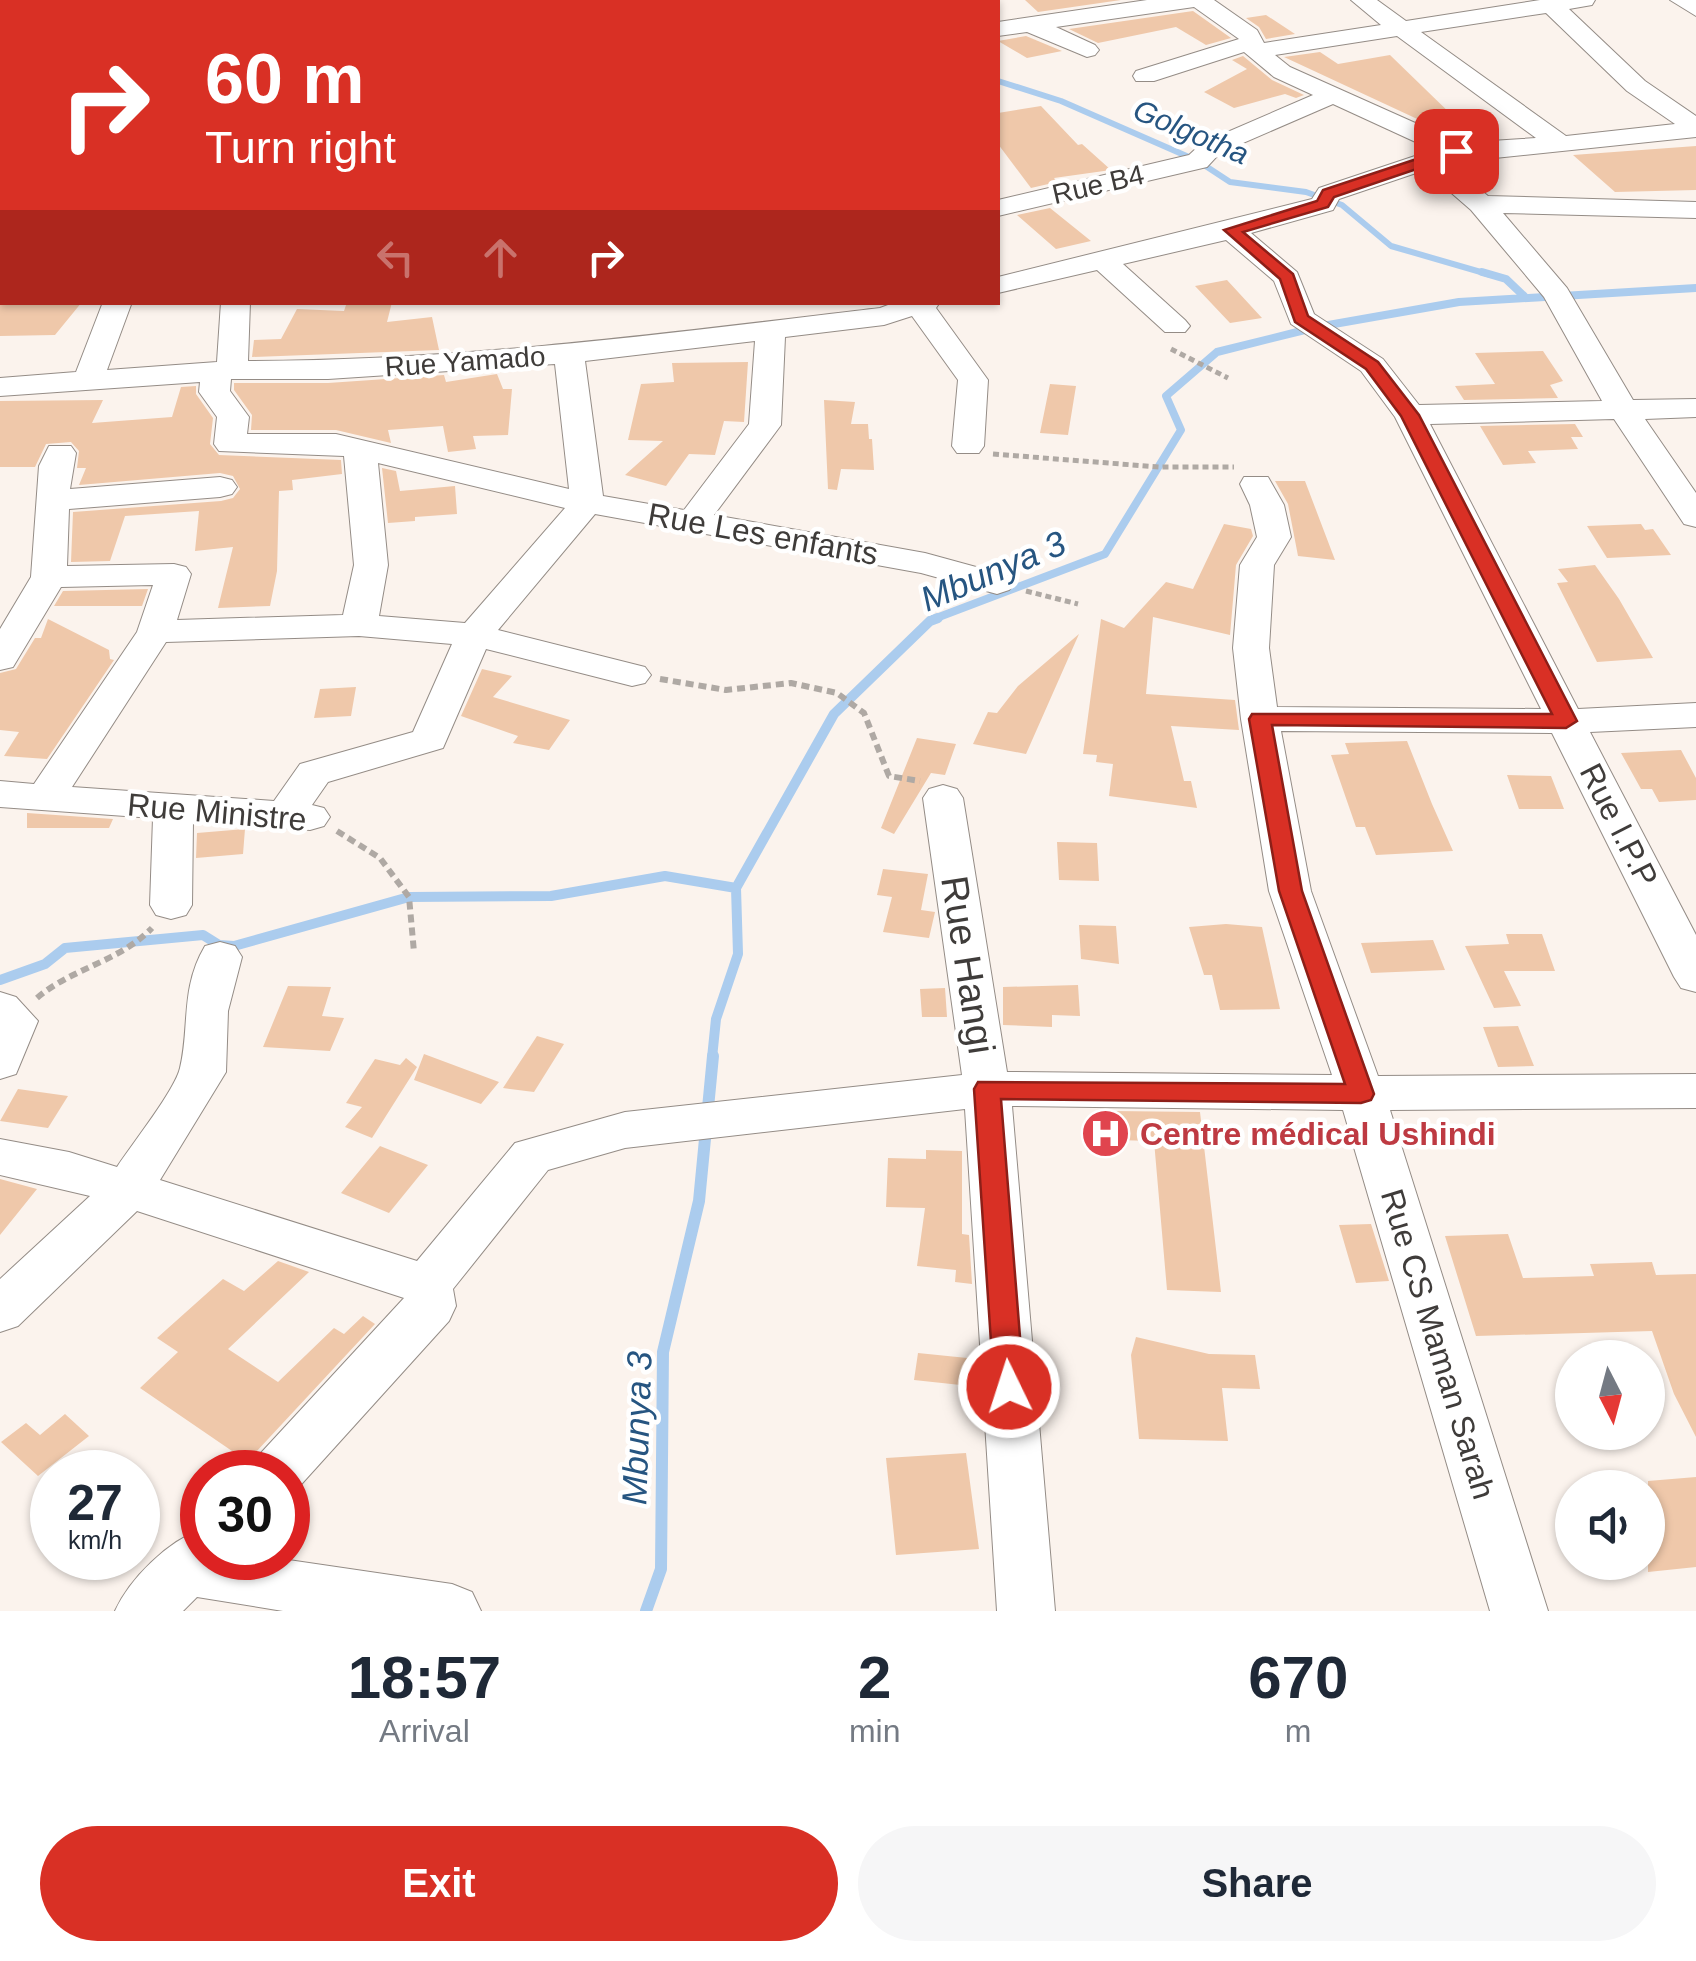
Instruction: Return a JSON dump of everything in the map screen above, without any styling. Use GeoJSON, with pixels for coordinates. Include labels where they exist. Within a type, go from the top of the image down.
{"type":"FeatureCollection","features":[{"type":"Feature","properties":{"kind":"street"},"geometry":{"type":"LineString","coordinates":[[1000,29],[1196,0],[1250,35],[1253,47],[1282,72],[1456,151]]}},
{"type":"Feature","properties":{"kind":"street"},"geometry":{"type":"LineString","coordinates":[[1362,0],[1561,144]]}},
{"type":"Feature","properties":{"kind":"street"},"geometry":{"type":"LineString","coordinates":[[1145,76],[1253,47],[1404,28],[1533,4],[1584,0]]}},
{"type":"Feature","properties":{"kind":"street"},"geometry":{"type":"LineString","coordinates":[[1680,0],[1696,9]]}},
{"type":"Feature","properties":{"kind":"street"},"geometry":{"type":"LineString","coordinates":[[1533,4],[1696,128]]}},
{"type":"Feature","properties":{"kind":"street"},"geometry":{"type":"LineString","coordinates":[[1030,24],[1086,50]]}},
{"type":"Feature","properties":{"kind":"street","name":"Rue B4"},"geometry":{"type":"LineString","coordinates":[[1000,208],[1198,161],[1211,148],[1332,96]]}},
{"type":"Feature","properties":{"kind":"street"},"geometry":{"type":"LineString","coordinates":[[1000,285],[1232,230],[1326,199],[1426,158],[1456,151],[1561,144],[1696,128]]}},
{"type":"Feature","properties":{"kind":"street"},"geometry":{"type":"LineString","coordinates":[[1426,158],[1480,204],[1557,294],[1623,410],[1696,517]]}},
{"type":"Feature","properties":{"kind":"street"},"geometry":{"type":"LineString","coordinates":[[1480,204],[1683,210],[1685,228],[1696,234]]}},
{"type":"Feature","properties":{"kind":"street","name":"Rue I.P.P"},"geometry":{"type":"LineString","coordinates":[[1232,230],[1287,278],[1301,318],[1372,366],[1410,415],[1696,977]]}},
{"type":"Feature","properties":{"kind":"street"},"geometry":{"type":"LineString","coordinates":[[1103,261],[1175,326]]}},
{"type":"Feature","properties":{"kind":"street"},"geometry":{"type":"LineString","coordinates":[[88,380],[117,305]]}},
{"type":"Feature","properties":{"kind":"street"},"geometry":{"type":"LineString","coordinates":[[224,371],[235,305]]}},
{"type":"Feature","properties":{"kind":"street","name":"Rue Yamado"},"geometry":{"type":"LineString","coordinates":[[0,387],[224,371],[328,370],[569,354],[884,316],[919,305]]}},
{"type":"Feature","properties":{"kind":"street"},"geometry":{"type":"LineString","coordinates":[[923,305],[973,380],[968,446]]}},
{"type":"Feature","properties":{"kind":"street"},"geometry":{"type":"LineString","coordinates":[[692,522],[765,424],[770,330]]}},
{"type":"Feature","properties":{"kind":"street"},"geometry":{"type":"LineString","coordinates":[[300,816],[314,773],[429,740],[474,634],[588,503],[569,354]]}},
{"type":"Feature","properties":{"kind":"street","name":"Rue Les enfants"},"geometry":{"type":"LineString","coordinates":[[224,371],[214,392],[233,417],[230,444],[336,444],[360,448],[588,503],[925,563],[997,582]]}},
{"type":"Feature","properties":{"kind":"street"},"geometry":{"type":"LineString","coordinates":[[1410,415],[1696,408]]}},
{"type":"Feature","properties":{"kind":"street"},"geometry":{"type":"LineString","coordinates":[[359,625],[370,565],[360,448]]}},
{"type":"Feature","properties":{"kind":"street"},"geometry":{"type":"LineString","coordinates":[[0,658],[48,577],[55,466],[60,453]]}},
{"type":"Feature","properties":{"kind":"street","name":"Rue CS Maman Sarah"},"geometry":{"type":"LineString","coordinates":[[1256,484],[1266,504],[1274,537],[1257,565],[1252,648],[1260,719],[1290,891],[1361,1094],[1519,1611]]}},
{"type":"Feature","properties":{"kind":"street"},"geometry":{"type":"LineString","coordinates":[[53,500],[220,487]]}},
{"type":"Feature","properties":{"kind":"street"},"geometry":{"type":"LineString","coordinates":[[45,798],[155,632],[174,574],[48,577]]}},
{"type":"Feature","properties":{"kind":"street"},"geometry":{"type":"LineString","coordinates":[[155,632],[359,625],[474,634],[632,674]]}},
{"type":"Feature","properties":{"kind":"street"},"geometry":{"type":"LineString","coordinates":[[1260,719],[1566,721],[1696,715]]}},
{"type":"Feature","properties":{"kind":"street","name":"Rue Ministre"},"geometry":{"type":"LineString","coordinates":[[0,794],[300,816]]}},
{"type":"Feature","properties":{"kind":"street","name":"Rue Hangi"},"geometry":{"type":"LineString","coordinates":[[943,798],[987,1089],[1026,1611]]}},
{"type":"Feature","properties":{"kind":"street"},"geometry":{"type":"LineString","coordinates":[[170,905],[173,807]]}},
{"type":"Feature","properties":{"kind":"street"},"geometry":{"type":"LineString","coordinates":[[0,1311],[128,1190],[203,1072],[206,1011],[220,958]]}},
{"type":"Feature","properties":{"kind":"street"},"geometry":{"type":"LineString","coordinates":[[427,1285],[532,1156],[625,1130],[987,1089],[1361,1094],[1696,1091]]}},
{"type":"Feature","properties":{"kind":"street"},"geometry":{"type":"LineString","coordinates":[[0,1157],[70,1170],[427,1285]]}},
{"type":"Feature","properties":{"kind":"street"},"geometry":{"type":"LineString","coordinates":[[298,1450],[432,1306],[427,1285]]}},
{"type":"Feature","properties":{"kind":"street"},"geometry":{"type":"LineString","coordinates":[[144,1611],[180,1576]]}},
{"type":"Feature","properties":{"kind":"street"},"geometry":{"type":"LineString","coordinates":[[289,1580],[452,1611]]}},
{"type":"Feature","properties":{"kind":"path"},"geometry":{"type":"LineString","coordinates":[[1175,326],[1155,332],[1157,342],[1228,378]]}},
{"type":"Feature","properties":{"kind":"path"},"geometry":{"type":"LineString","coordinates":[[968,446],[999,456],[1159,467],[1240,467],[1256,484]]}},
{"type":"Feature","properties":{"kind":"path"},"geometry":{"type":"LineString","coordinates":[[997,582],[1078,604]]}},
{"type":"Feature","properties":{"kind":"path"},"geometry":{"type":"LineString","coordinates":[[632,674],[726,690],[791,683],[837,692],[864,712],[889,776],[935,784],[943,798]]}},
{"type":"Feature","properties":{"kind":"path","name":"Rue Ministre"},"geometry":{"type":"LineString","coordinates":[[300,816],[380,858],[409,898],[414,952]]}},
{"type":"Feature","properties":{"kind":"path"},"geometry":{"type":"LineString","coordinates":[[5,1030],[53,982],[122,956],[142,941],[170,905]]}},
{"type":"Feature","properties":{"kind":"building"},"geometry":{"type":"Polygon","coordinates":[[[1025,0],[1121,0],[1038,12],[1025,0]]]}},
{"type":"Feature","properties":{"kind":"building"},"geometry":{"type":"Polygon","coordinates":[[[1193,11],[1231,38],[1206,45],[1176,27],[1098,43],[1069,29],[1193,11]]]}},
{"type":"Feature","properties":{"kind":"building"},"geometry":{"type":"Polygon","coordinates":[[[1266,15],[1295,34],[1266,39],[1259,27],[1246,18],[1266,15]]]}},
{"type":"Feature","properties":{"kind":"building"},"geometry":{"type":"Polygon","coordinates":[[[1026,36],[1062,51],[1027,58],[1000,41],[1026,36]]]}},
{"type":"Feature","properties":{"kind":"building"},"geometry":{"type":"Polygon","coordinates":[[[1320,52],[1338,64],[1390,55],[1456,119],[1428,124],[1284,57],[1320,52]]]}},
{"type":"Feature","properties":{"kind":"building"},"geometry":{"type":"Polygon","coordinates":[[[1243,56],[1272,80],[1304,95],[1296,98],[1285,94],[1234,108],[1204,92],[1247,69],[1232,60],[1243,56]]]}},
{"type":"Feature","properties":{"kind":"building"},"geometry":{"type":"Polygon","coordinates":[[[1041,106],[1078,145],[1082,144],[1111,170],[1054,178],[1057,182],[1031,188],[1000,147],[1000,113],[1041,106]]]}},
{"type":"Feature","properties":{"kind":"building"},"geometry":{"type":"Polygon","coordinates":[[[1696,146],[1696,190],[1615,192],[1573,155],[1696,146]]]}},
{"type":"Feature","properties":{"kind":"building"},"geometry":{"type":"Polygon","coordinates":[[[1050,208],[1091,241],[1056,249],[1017,215],[1050,208]]]}},
{"type":"Feature","properties":{"kind":"building"},"geometry":{"type":"Polygon","coordinates":[[[1227,280],[1262,318],[1230,323],[1195,286],[1227,280]]]}},
{"type":"Feature","properties":{"kind":"building"},"geometry":{"type":"Polygon","coordinates":[[[0,305],[80,305],[55,335],[0,336],[0,305]]]}},
{"type":"Feature","properties":{"kind":"building"},"geometry":{"type":"Polygon","coordinates":[[[346,305],[391,305],[387,322],[432,317],[439,350],[252,357],[254,340],[281,339],[297,309],[344,311],[346,305]]]}},
{"type":"Feature","properties":{"kind":"building"},"geometry":{"type":"Polygon","coordinates":[[[1543,351],[1563,381],[1550,385],[1558,398],[1464,400],[1455,386],[1495,384],[1475,353],[1543,351]]]}},
{"type":"Feature","properties":{"kind":"building"},"geometry":{"type":"Polygon","coordinates":[[[748,362],[744,422],[724,421],[715,455],[689,454],[666,486],[625,475],[663,441],[628,440],[641,384],[674,382],[672,363],[748,362]]]}},
{"type":"Feature","properties":{"kind":"building"},"geometry":{"type":"Polygon","coordinates":[[[497,374],[503,389],[512,389],[508,435],[473,436],[476,449],[448,452],[443,426],[388,430],[391,443],[336,430],[251,430],[252,415],[234,390],[234,383],[328,383],[444,375],[446,382],[497,374]]]}},
{"type":"Feature","properties":{"kind":"building"},"geometry":{"type":"Polygon","coordinates":[[[1050,384],[1076,386],[1068,435],[1040,433],[1050,384]]]}},
{"type":"Feature","properties":{"kind":"building"},"geometry":{"type":"Polygon","coordinates":[[[196,386],[196,394],[213,418],[210,444],[219,455],[341,460],[342,474],[292,480],[293,490],[279,491],[277,571],[270,606],[218,608],[233,547],[195,551],[199,511],[125,516],[110,561],[71,562],[73,512],[221,501],[233,498],[240,489],[233,476],[220,473],[79,485],[86,468],[77,468],[79,451],[71,442],[46,444],[35,467],[0,467],[0,401],[103,400],[92,423],[172,417],[181,387],[196,386]]]}},
{"type":"Feature","properties":{"kind":"building"},"geometry":{"type":"Polygon","coordinates":[[[824,400],[855,402],[851,424],[868,424],[872,439],[874,470],[841,469],[837,490],[828,489],[824,400]]]}},
{"type":"Feature","properties":{"kind":"building"},"geometry":{"type":"Polygon","coordinates":[[[1575,424],[1583,437],[1571,437],[1578,449],[1528,451],[1536,463],[1503,465],[1480,426],[1575,424]]]}},
{"type":"Feature","properties":{"kind":"building"},"geometry":{"type":"Polygon","coordinates":[[[382,468],[396,471],[400,491],[455,486],[457,514],[388,523],[382,468]]]}},
{"type":"Feature","properties":{"kind":"building"},"geometry":{"type":"Polygon","coordinates":[[[1275,481],[1305,481],[1335,560],[1298,556],[1288,504],[1275,481]]]}},
{"type":"Feature","properties":{"kind":"building"},"geometry":{"type":"Polygon","coordinates":[[[1224,524],[1251,529],[1253,536],[1236,565],[1230,635],[1153,617],[1146,694],[1235,700],[1239,730],[1171,726],[1184,781],[1191,781],[1197,808],[1109,796],[1113,764],[1096,762],[1097,755],[1083,754],[1101,619],[1124,628],[1166,582],[1193,589],[1224,524]]]}},
{"type":"Feature","properties":{"kind":"building"},"geometry":{"type":"Polygon","coordinates":[[[1641,524],[1645,530],[1653,529],[1671,555],[1607,558],[1587,526],[1641,524]]]}},
{"type":"Feature","properties":{"kind":"building"},"geometry":{"type":"Polygon","coordinates":[[[1595,565],[1653,658],[1597,662],[1557,583],[1568,582],[1558,569],[1595,565]]]}},
{"type":"Feature","properties":{"kind":"building"},"geometry":{"type":"Polygon","coordinates":[[[148,589],[142,606],[54,606],[63,591],[148,589]]]}},
{"type":"Feature","properties":{"kind":"building"},"geometry":{"type":"Polygon","coordinates":[[[48,619],[109,650],[110,659],[114,660],[47,759],[4,756],[19,732],[0,730],[0,673],[16,669],[35,638],[41,638],[48,619]]]}},
{"type":"Feature","properties":{"kind":"building"},"geometry":{"type":"Polygon","coordinates":[[[1079,634],[1026,754],[973,744],[988,712],[997,713],[1018,686],[1079,634]]]}},
{"type":"Feature","properties":{"kind":"building"},"geometry":{"type":"Polygon","coordinates":[[[482,669],[512,676],[493,697],[570,720],[549,750],[513,743],[518,736],[461,716],[482,669]]]}},
{"type":"Feature","properties":{"kind":"building"},"geometry":{"type":"Polygon","coordinates":[[[356,687],[351,716],[314,718],[320,689],[356,687]]]}},
{"type":"Feature","properties":{"kind":"building"},"geometry":{"type":"Polygon","coordinates":[[[917,738],[956,744],[945,775],[931,773],[894,834],[881,828],[917,738]]]}},
{"type":"Feature","properties":{"kind":"building"},"geometry":{"type":"Polygon","coordinates":[[[1407,741],[1453,851],[1376,855],[1365,827],[1356,827],[1331,755],[1349,754],[1345,743],[1407,741]]]}},
{"type":"Feature","properties":{"kind":"building"},"geometry":{"type":"Polygon","coordinates":[[[1681,750],[1696,778],[1696,800],[1659,802],[1652,789],[1641,789],[1621,753],[1681,750]]]}},
{"type":"Feature","properties":{"kind":"building"},"geometry":{"type":"Polygon","coordinates":[[[1507,775],[1551,776],[1564,809],[1519,809],[1507,775]]]}},
{"type":"Feature","properties":{"kind":"building"},"geometry":{"type":"Polygon","coordinates":[[[27,813],[113,819],[109,828],[27,828],[27,813]]]}},
{"type":"Feature","properties":{"kind":"building"},"geometry":{"type":"Polygon","coordinates":[[[245,829],[243,854],[196,858],[197,833],[245,829]]]}},
{"type":"Feature","properties":{"kind":"building"},"geometry":{"type":"Polygon","coordinates":[[[1057,842],[1097,843],[1099,881],[1059,880],[1057,842]]]}},
{"type":"Feature","properties":{"kind":"building"},"geometry":{"type":"Polygon","coordinates":[[[883,869],[928,874],[921,910],[935,912],[929,938],[883,932],[892,897],[877,895],[883,869]]]}},
{"type":"Feature","properties":{"kind":"building"},"geometry":{"type":"Polygon","coordinates":[[[1079,925],[1116,926],[1119,964],[1081,959],[1079,925]]]}},
{"type":"Feature","properties":{"kind":"building"},"geometry":{"type":"Polygon","coordinates":[[[1189,927],[1262,927],[1280,1009],[1220,1010],[1212,975],[1204,975],[1189,927]]]}},
{"type":"Feature","properties":{"kind":"building"},"geometry":{"type":"Polygon","coordinates":[[[1506,934],[1542,934],[1555,971],[1504,971],[1521,1006],[1494,1008],[1465,946],[1509,944],[1506,934]]]}},
{"type":"Feature","properties":{"kind":"building"},"geometry":{"type":"Polygon","coordinates":[[[1433,940],[1445,970],[1371,973],[1361,943],[1433,940]]]}},
{"type":"Feature","properties":{"kind":"building"},"geometry":{"type":"Polygon","coordinates":[[[1078,985],[1080,1016],[1052,1015],[1052,1027],[1003,1025],[1003,987],[1078,985]]]}},
{"type":"Feature","properties":{"kind":"building"},"geometry":{"type":"Polygon","coordinates":[[[288,986],[331,987],[322,1016],[344,1018],[330,1051],[263,1047],[288,986]]]}},
{"type":"Feature","properties":{"kind":"building"},"geometry":{"type":"Polygon","coordinates":[[[945,988],[947,1017],[922,1017],[920,989],[945,988]]]}},
{"type":"Feature","properties":{"kind":"building"},"geometry":{"type":"Polygon","coordinates":[[[1518,1026],[1534,1066],[1498,1067],[1483,1027],[1518,1026]]]}},
{"type":"Feature","properties":{"kind":"building"},"geometry":{"type":"Polygon","coordinates":[[[537,1036],[564,1044],[534,1092],[503,1088],[537,1036]]]}},
{"type":"Feature","properties":{"kind":"building"},"geometry":{"type":"Polygon","coordinates":[[[424,1054],[499,1082],[481,1104],[414,1080],[424,1054]]]}},
{"type":"Feature","properties":{"kind":"building"},"geometry":{"type":"Polygon","coordinates":[[[406,1058],[417,1067],[372,1138],[345,1127],[362,1107],[346,1103],[375,1059],[400,1065],[406,1058]]]}},
{"type":"Feature","properties":{"kind":"building"},"geometry":{"type":"Polygon","coordinates":[[[18,1089],[68,1096],[48,1128],[0,1121],[18,1089]]]}},
{"type":"Feature","properties":{"kind":"building"},"geometry":{"type":"Polygon","coordinates":[[[1112,1111],[1200,1112],[1221,1292],[1167,1290],[1154,1141],[1114,1140],[1112,1111]]]}},
{"type":"Feature","properties":{"kind":"building"},"geometry":{"type":"Polygon","coordinates":[[[380,1146],[428,1165],[389,1213],[341,1193],[380,1146]]]}},
{"type":"Feature","properties":{"kind":"building"},"geometry":{"type":"Polygon","coordinates":[[[926,1150],[962,1151],[962,1234],[969,1235],[972,1284],[955,1282],[956,1270],[917,1266],[925,1208],[886,1207],[888,1158],[926,1159],[926,1150]]]}},
{"type":"Feature","properties":{"kind":"building"},"geometry":{"type":"Polygon","coordinates":[[[0,1179],[37,1189],[0,1235],[0,1179]]]}},
{"type":"Feature","properties":{"kind":"building"},"geometry":{"type":"Polygon","coordinates":[[[1371,1224],[1389,1281],[1356,1283],[1339,1225],[1371,1224]]]}},
{"type":"Feature","properties":{"kind":"building"},"geometry":{"type":"Polygon","coordinates":[[[1508,1234],[1523,1278],[1594,1276],[1590,1264],[1652,1262],[1656,1275],[1696,1274],[1696,1437],[1665,1368],[1665,1340],[1655,1340],[1652,1331],[1476,1336],[1445,1236],[1508,1234]]]}},
{"type":"Feature","properties":{"kind":"building"},"geometry":{"type":"Polygon","coordinates":[[[278,1261],[309,1272],[228,1349],[278,1382],[334,1328],[344,1334],[363,1316],[375,1324],[258,1450],[231,1450],[140,1388],[178,1352],[157,1338],[223,1279],[244,1291],[278,1261]]]}},
{"type":"Feature","properties":{"kind":"building"},"geometry":{"type":"Polygon","coordinates":[[[1136,1337],[1209,1354],[1255,1355],[1260,1389],[1222,1388],[1228,1441],[1139,1439],[1131,1355],[1136,1337]]]}},
{"type":"Feature","properties":{"kind":"building"},"geometry":{"type":"Polygon","coordinates":[[[918,1353],[977,1359],[979,1387],[914,1380],[918,1353]]]}},
{"type":"Feature","properties":{"kind":"building"},"geometry":{"type":"Polygon","coordinates":[[[65,1414],[89,1436],[71,1450],[30,1450],[30,1469],[1,1442],[26,1423],[40,1435],[65,1414]]]}},
{"type":"Feature","properties":{"kind":"building"},"geometry":{"type":"Polygon","coordinates":[[[966,1453],[979,1549],[896,1555],[886,1458],[966,1453]]]}},
{"type":"Feature","properties":{"kind":"building"},"geometry":{"type":"Polygon","coordinates":[[[1696,1477],[1696,1567],[1665,1570],[1665,1480],[1696,1477]]]}},
{"type":"Feature","properties":{"kind":"waterway","name":"Golgotha"},"geometry":{"type":"LineString","coordinates":[[1000,82],[1061,101],[1198,161],[1230,182],[1306,192],[1342,205],[1391,246],[1491,275]]}},
{"type":"Feature","properties":{"kind":"waterway","name":"Golgotha"},"geometry":{"type":"LineString","coordinates":[[1482,272],[1506,279],[1524,296]]}},
{"type":"Feature","properties":{"kind":"waterway","name":"Mbunya 3"},"geometry":{"type":"LineString","coordinates":[[931,620],[1105,554],[1181,430],[1166,396],[1217,352],[1317,327],[1459,302],[1696,288]]}},
{"type":"Feature","properties":{"kind":"waterway","name":"Mbunya 3"},"geometry":{"type":"LineString","coordinates":[[736,888],[834,714],[930,621],[938,618]]}},
{"type":"Feature","properties":{"kind":"waterway"},"geometry":{"type":"LineString","coordinates":[[0,980],[45,964],[65,948],[203,935],[219,945],[234,946],[409,897],[551,896],[665,876],[736,888]]}},
{"type":"Feature","properties":{"kind":"waterway","name":"Mbunya 3"},"geometry":{"type":"LineString","coordinates":[[712,1058],[716,1019],[738,954],[736,888]]}},
{"type":"Feature","properties":{"kind":"waterway","name":"Mbunya 3"},"geometry":{"type":"LineString","coordinates":[[646,1611],[661,1569],[663,1352],[699,1201],[713,1056]]}},
{"type":"Feature","properties":{"kind":"place","name":"Centre médical Ushindi"},"geometry":{"type":"Point","coordinates":[1105,1134]}},
{"type":"Feature","properties":{"kind":"route"},"geometry":{"type":"LineString","coordinates":[[1009,1387],[987,1089],[1361,1094],[1290,891],[1260,719],[1566,721],[1410,415],[1372,366],[1301,318],[1287,278],[1232,230],[1323,204],[1328,194],[1456,151]]}}]}
